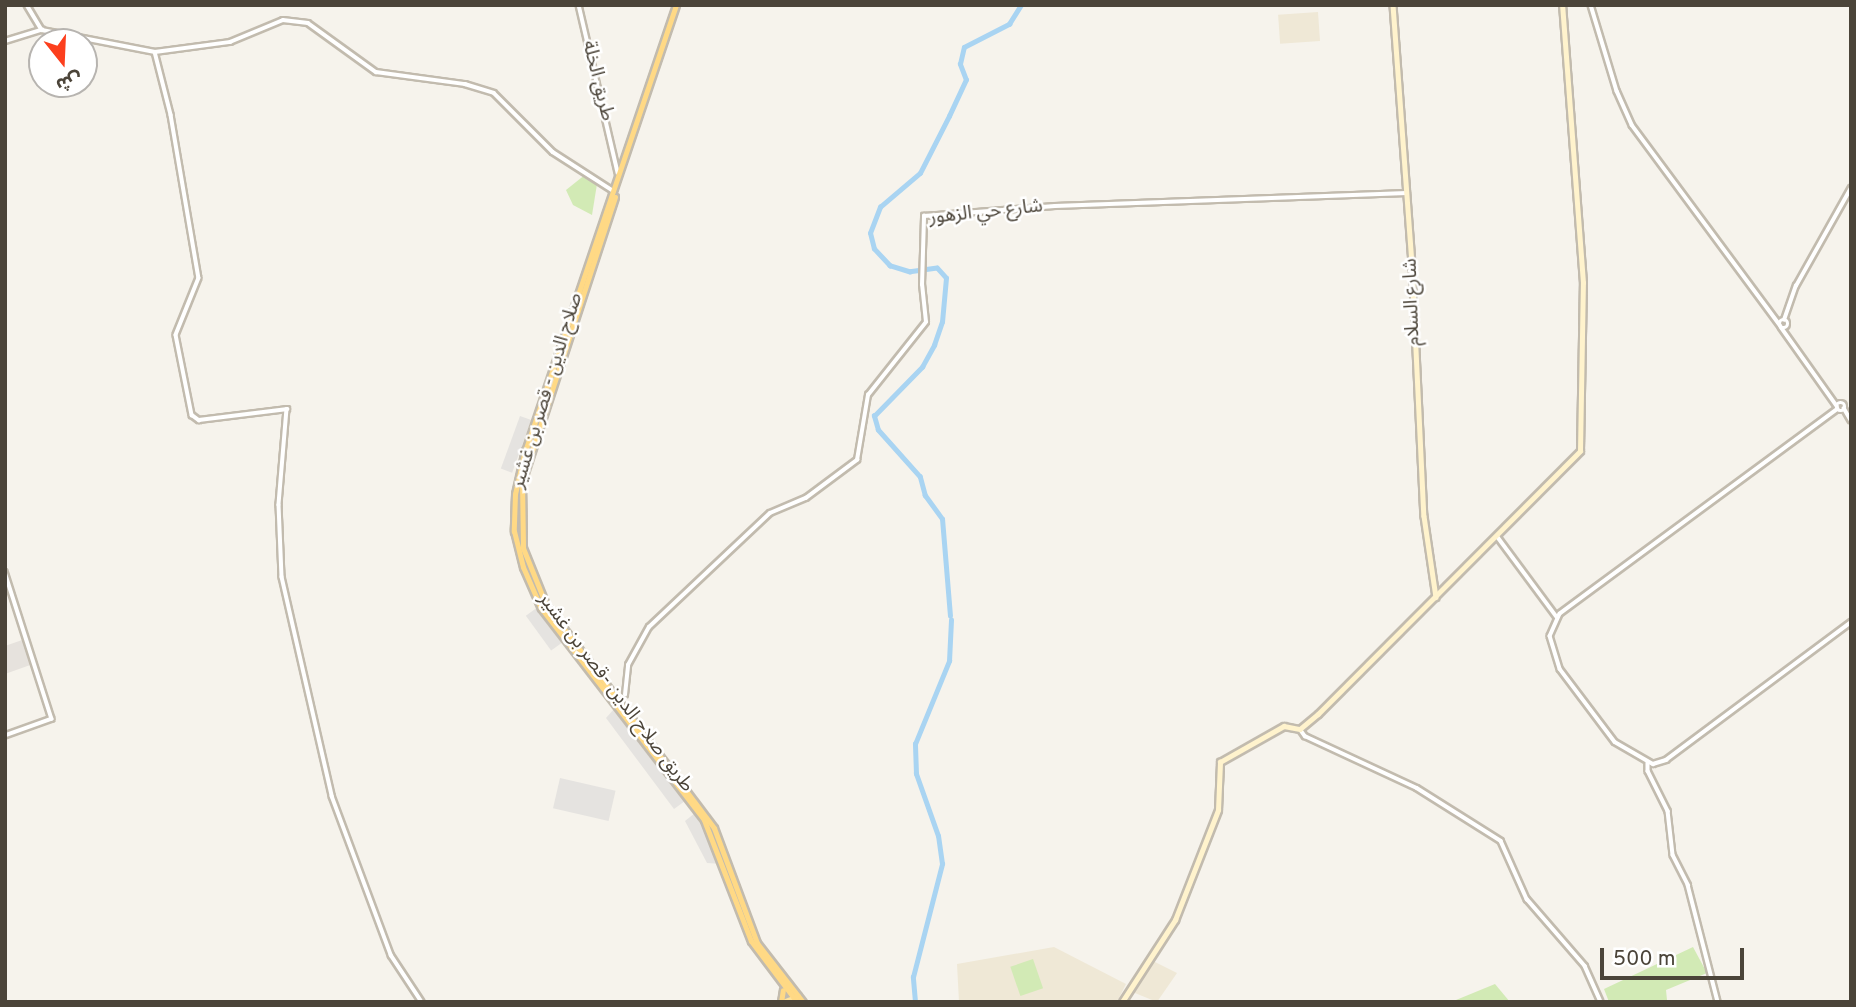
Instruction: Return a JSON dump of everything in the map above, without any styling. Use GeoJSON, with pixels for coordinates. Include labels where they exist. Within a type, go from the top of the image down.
{"type":"FeatureCollection","features":[{"type":"Feature","properties":{"kind":"highway","name":"صلاح الدين - قصر بن غشير"},"geometry":{"type":"LineString","coordinates":[[678,5],[517,480],[517,546],[541,608],[675,778],[713,837],[747,933],[781,984],[797,1000]]}},
{"type":"Feature","properties":{"kind":"highway"},"geometry":{"type":"LineString","coordinates":[[566,335],[678,5]]}},
{"type":"Feature","properties":{"kind":"highway","name":"طريق صلاح الدين -قصر بن غشير"},"geometry":{"type":"LineString","coordinates":[[675,778],[721,843],[757,943],[797,1000]]}},
{"type":"Feature","properties":{"kind":"highway"},"geometry":{"type":"LineString","coordinates":[[781,984],[785,994],[782,1002]]}},
{"type":"Feature","properties":{"kind":"main road","name":"شارع السلام"},"geometry":{"type":"LineString","coordinates":[[1392,5],[1407,193],[1423,505],[1436,598]]}},
{"type":"Feature","properties":{"kind":"main road"},"geometry":{"type":"LineString","coordinates":[[1122,1002],[1175,920],[1218,810],[1218,768],[1225,757],[1284,726],[1300,725],[1312,720],[1565,469],[1581,446],[1583,283],[1562,5]]}},
{"type":"Feature","properties":{"kind":"main road"},"geometry":{"type":"LineString","coordinates":[[1212,765],[1218,768]]}},
{"type":"Feature","properties":{"kind":"main road"},"geometry":{"type":"LineString","coordinates":[[782,1002],[797,1000]]}},
{"type":"Feature","properties":{"kind":"street"},"geometry":{"type":"LineString","coordinates":[[27,5],[42,28]]}},
{"type":"Feature","properties":{"kind":"street","name":"طريق الخلة"},"geometry":{"type":"LineString","coordinates":[[579,5],[618,177]]}},
{"type":"Feature","properties":{"kind":"street"},"geometry":{"type":"LineString","coordinates":[[1591,5],[1616,90],[1632,125],[1771,313],[1784,323],[1793,341],[1850,419]]}},
{"type":"Feature","properties":{"kind":"street"},"geometry":{"type":"LineString","coordinates":[[98,41],[155,52],[230,42],[279,21],[308,23],[376,72],[465,84],[495,93],[553,152],[597,176],[608,180],[618,177]]}},
{"type":"Feature","properties":{"kind":"street"},"geometry":{"type":"LineString","coordinates":[[5,41],[28,34]]}},
{"type":"Feature","properties":{"kind":"street"},"geometry":{"type":"LineString","coordinates":[[155,52],[171,115],[199,278],[176,335],[192,415],[199,420],[287,409],[279,505],[282,577],[332,796],[391,955],[422,1002]]}},
{"type":"Feature","properties":{"kind":"street"},"geometry":{"type":"LineString","coordinates":[[615,156],[621,160],[625,156]]}},
{"type":"Feature","properties":{"kind":"street"},"geometry":{"type":"LineString","coordinates":[[597,176],[613,192]]}},
{"type":"Feature","properties":{"kind":"street"},"geometry":{"type":"LineString","coordinates":[[1784,323],[1788,308],[1851,188]]}},
{"type":"Feature","properties":{"kind":"street","name":"شارع حي الزهور"},"geometry":{"type":"LineString","coordinates":[[625,695],[631,656],[649,627],[770,513],[806,498],[857,460],[868,395],[926,322],[922,285],[924,216],[1055,206],[1407,193]]}},
{"type":"Feature","properties":{"kind":"street"},"geometry":{"type":"LineString","coordinates":[[1840,407],[1557,617],[1550,636],[1560,669],[1619,747],[1648,763],[1666,760],[1851,622]]}},
{"type":"Feature","properties":{"kind":"street"},"geometry":{"type":"LineString","coordinates":[[1497,537],[1557,617]]}},
{"type":"Feature","properties":{"kind":"street"},"geometry":{"type":"LineString","coordinates":[[5,572],[52,719],[5,736]]}},
{"type":"Feature","properties":{"kind":"street"},"geometry":{"type":"LineString","coordinates":[[1300,725],[1305,736],[1417,788],[1501,841],[1528,900],[1585,966],[1601,1002]]}},
{"type":"Feature","properties":{"kind":"street"},"geometry":{"type":"LineString","coordinates":[[1648,763],[1668,811],[1671,841],[1688,885],[1718,1002]]}},
{"type":"Feature","properties":{"kind":"shaded area"},"geometry":{"type":"Polygon","coordinates":[[[1318,12],[1320,41],[1280,44],[1278,15],[1318,12]]]}},
{"type":"Feature","properties":{"kind":"shaded area"},"geometry":{"type":"Polygon","coordinates":[[[520,416],[531,420],[512,473],[501,469],[520,416]]]}},
{"type":"Feature","properties":{"kind":"shaded area"},"geometry":{"type":"Polygon","coordinates":[[[538,607],[563,642],[551,651],[526,616],[538,607]]]}},
{"type":"Feature","properties":{"kind":"shaded area"},"geometry":{"type":"Polygon","coordinates":[[[25,639],[33,664],[5,674],[5,646],[25,639]]]}},
{"type":"Feature","properties":{"kind":"shaded area"},"geometry":{"type":"Polygon","coordinates":[[[614,709],[685,801],[674,809],[606,718],[614,709]]]}},
{"type":"Feature","properties":{"kind":"shaded area"},"geometry":{"type":"Polygon","coordinates":[[[560,778],[616,791],[609,821],[553,808],[560,778]]]}},
{"type":"Feature","properties":{"kind":"shaded area"},"geometry":{"type":"Polygon","coordinates":[[[695,813],[722,864],[707,863],[685,821],[695,813]]]}},
{"type":"Feature","properties":{"kind":"shaded area"},"geometry":{"type":"Polygon","coordinates":[[[1054,947],[1126,984],[1117,1002],[959,1002],[957,964],[1054,947]]]}},
{"type":"Feature","properties":{"kind":"shaded area"},"geometry":{"type":"Polygon","coordinates":[[[1151,960],[1177,973],[1157,1002],[1130,991],[1151,960]]]}},
{"type":"Feature","properties":{"kind":"green space"},"geometry":{"type":"Polygon","coordinates":[[[586,174],[597,184],[592,215],[573,205],[566,190],[586,174]]]}},
{"type":"Feature","properties":{"kind":"green space"},"geometry":{"type":"Polygon","coordinates":[[[1693,947],[1707,973],[1666,990],[1667,1000],[1609,1002],[1604,989],[1693,947]]]}},
{"type":"Feature","properties":{"kind":"green space"},"geometry":{"type":"Polygon","coordinates":[[[1033,959],[1043,988],[1020,996],[1010,967],[1033,959]]]}},
{"type":"Feature","properties":{"kind":"green space"},"geometry":{"type":"Polygon","coordinates":[[[1495,984],[1510,1002],[1455,1002],[1456,1000],[1495,984]]]}},
{"type":"Feature","properties":{"kind":"waterway"},"geometry":{"type":"LineString","coordinates":[[950,616],[942,519],[925,496],[920,477],[878,430],[874,416],[922,367],[934,345],[942,322],[946,278],[937,268],[910,272],[890,266],[874,249],[870,233],[880,207],[920,173],[949,116],[966,80],[960,64],[964,47],[1009,24],[1021,5]]}},
{"type":"Feature","properties":{"kind":"waterway"},"geometry":{"type":"LineString","coordinates":[[915,1002],[913,977],[942,864],[938,836],[916,774],[915,744],[949,661],[951,620]]}}]}
